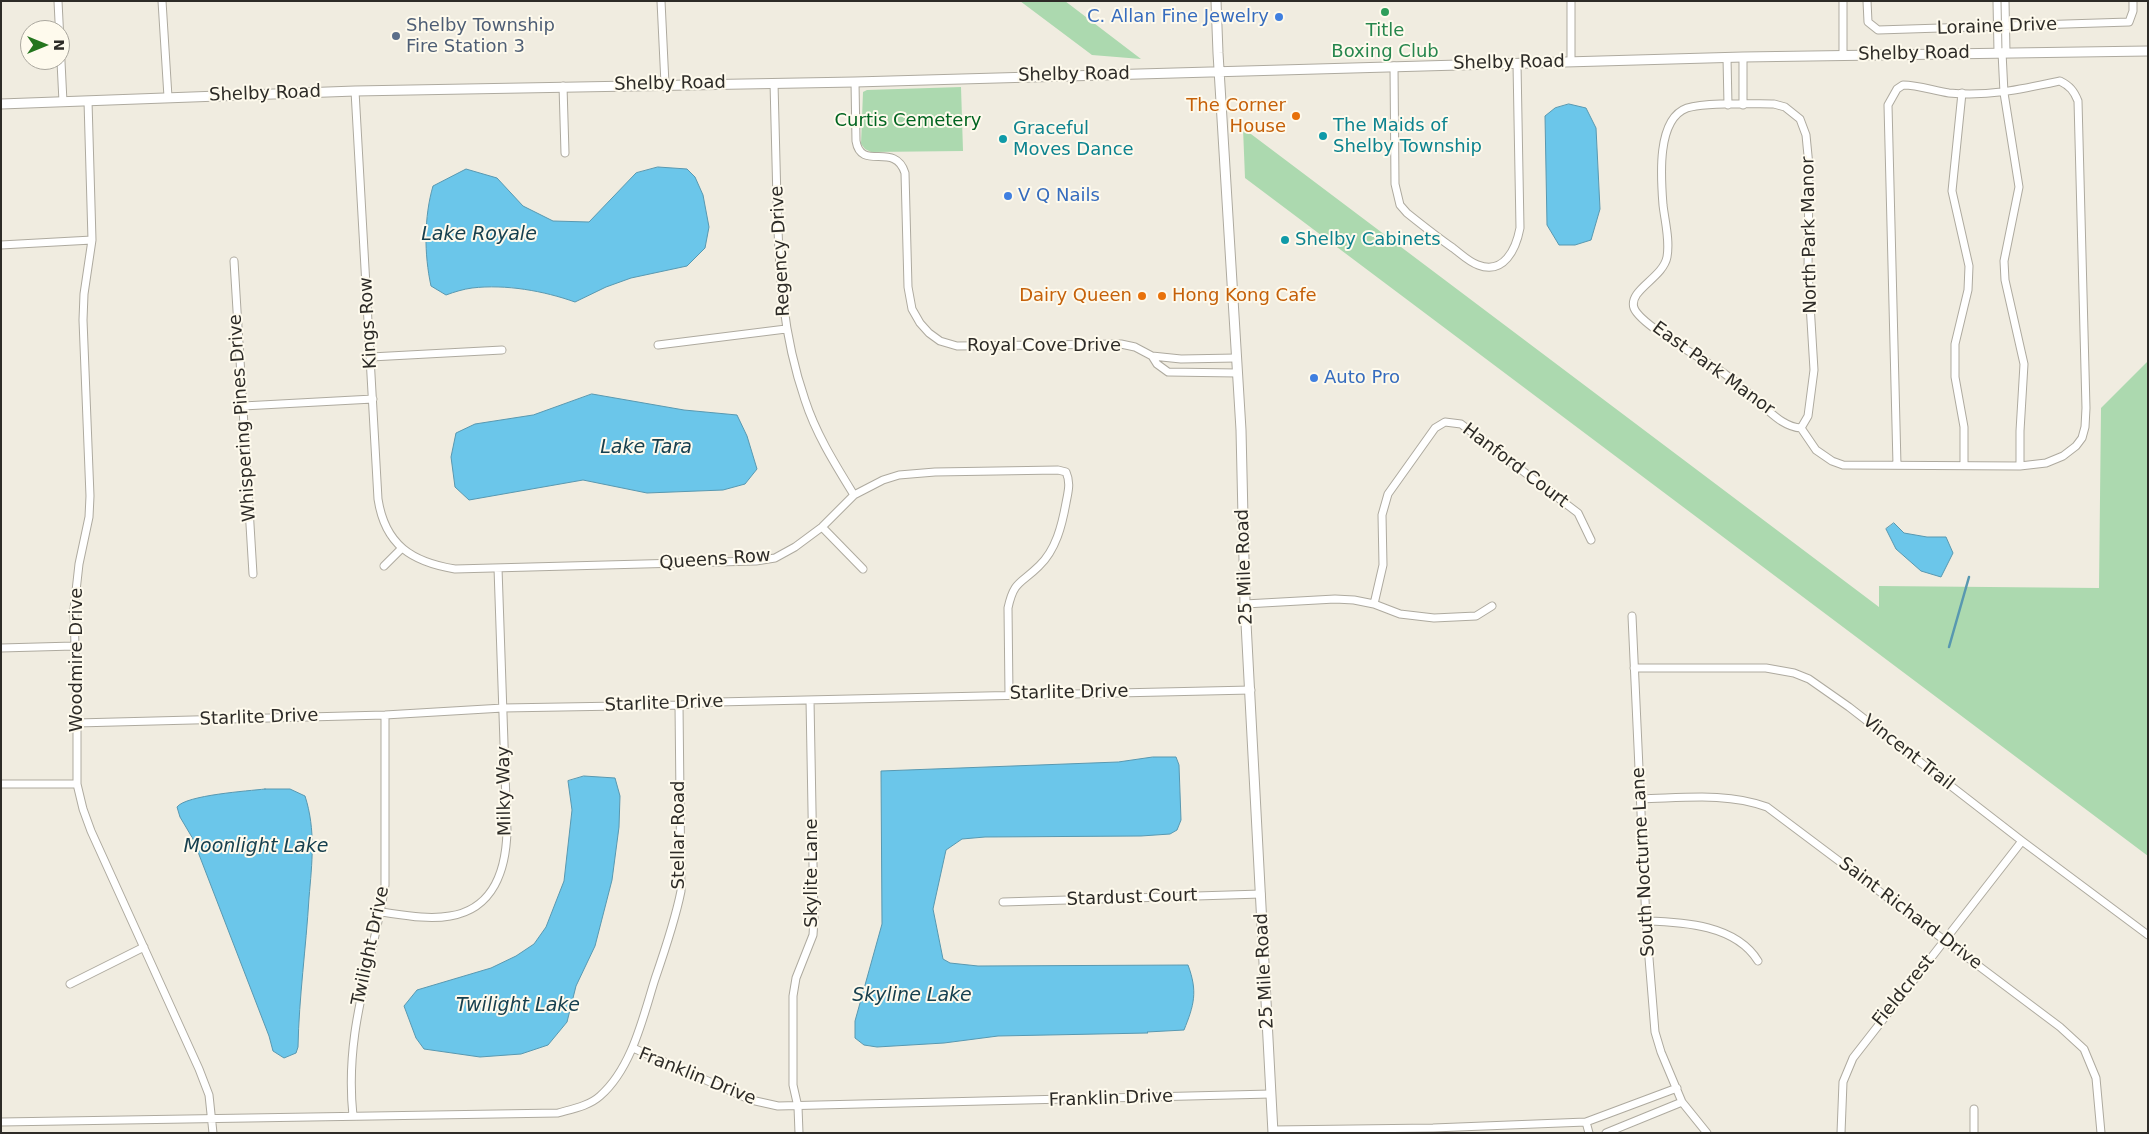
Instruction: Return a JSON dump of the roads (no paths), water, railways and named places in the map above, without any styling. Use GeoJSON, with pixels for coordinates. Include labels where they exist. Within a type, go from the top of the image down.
{"type":"FeatureCollection","features":[{"type":"Feature","properties":{"kind":"street"},"geometry":{"type":"LineString","coordinates":[[58,1],[63,102]]}},
{"type":"Feature","properties":{"kind":"street"},"geometry":{"type":"LineString","coordinates":[[162,1],[168,97]]}},
{"type":"Feature","properties":{"kind":"street"},"geometry":{"type":"LineString","coordinates":[[661,1],[665,84]]}},
{"type":"Feature","properties":{"kind":"street","name":"25 Mile Road"},"geometry":{"type":"LineString","coordinates":[[1216,1],[1241,430],[1245,604],[1262,894],[1273,1132]]}},
{"type":"Feature","properties":{"kind":"street"},"geometry":{"type":"LineString","coordinates":[[1571,1],[1571,62]]}},
{"type":"Feature","properties":{"kind":"street"},"geometry":{"type":"LineString","coordinates":[[1843,1],[1843,56]]}},
{"type":"Feature","properties":{"kind":"street","name":"Loraine Drive"},"geometry":{"type":"LineString","coordinates":[[1867,1],[1868,22],[1878,30],[2129,22],[2133,11],[2133,1]]}},
{"type":"Feature","properties":{"kind":"street"},"geometry":{"type":"LineString","coordinates":[[1997,1],[1997,27],[2002,52],[2004,93],[2019,186],[2004,261],[2005,280],[2024,364],[2020,466]]}},
{"type":"Feature","properties":{"kind":"street"},"geometry":{"type":"LineString","coordinates":[[2002,52],[2006,27],[2005,1]]}},
{"type":"Feature","properties":{"kind":"street","name":"Shelby Road"},"geometry":{"type":"LineString","coordinates":[[1,104],[355,91],[855,82],[964,77],[1220,72],[1743,57],[2148,51]]}},
{"type":"Feature","properties":{"kind":"street"},"geometry":{"type":"LineString","coordinates":[[1743,57],[1744,105]]}},
{"type":"Feature","properties":{"kind":"street"},"geometry":{"type":"LineString","coordinates":[[1727,58],[1728,105]]}},
{"type":"Feature","properties":{"kind":"street"},"geometry":{"type":"LineString","coordinates":[[1394,66],[1395,174],[1400,205],[1413,218],[1471,261],[1483,266],[1493,267],[1506,261],[1518,240],[1520,228],[1517,64]]}},
{"type":"Feature","properties":{"kind":"street"},"geometry":{"type":"LineString","coordinates":[[1801,428],[1816,450],[1832,461],[1843,465],[2020,466],[2046,463],[2063,456],[2079,442],[2085,428],[2078,101],[2074,91],[2060,81],[2004,93],[1962,93],[1904,85],[1897,89],[1888,105],[1897,465]]}},
{"type":"Feature","properties":{"kind":"street","name":"Royal Cove Drive"},"geometry":{"type":"LineString","coordinates":[[855,82],[856,141],[858,150],[866,156],[893,158],[899,161],[905,173],[908,296],[915,317],[929,334],[950,345],[963,347],[1121,344],[1135,347],[1152,356],[1164,370],[1172,373],[1237,372]]}},
{"type":"Feature","properties":{"kind":"street","name":"Regency Drive"},"geometry":{"type":"LineString","coordinates":[[774,83],[780,278],[786,329],[804,400],[827,450],[854,495]]}},
{"type":"Feature","properties":{"kind":"street"},"geometry":{"type":"LineString","coordinates":[[563,86],[565,153]]}},
{"type":"Feature","properties":{"kind":"street","name":"Kings Row"},"geometry":{"type":"LineString","coordinates":[[355,91],[380,508],[388,529],[402,548]]}},
{"type":"Feature","properties":{"kind":"street"},"geometry":{"type":"LineString","coordinates":[[1962,93],[1952,191],[1969,266],[1968,290],[1955,344],[1955,377],[1964,427],[1964,466]]}},
{"type":"Feature","properties":{"kind":"street","name":"Woodmire Drive"},"geometry":{"type":"LineString","coordinates":[[88,101],[92,240],[84,294],[83,320],[90,496],[75,593],[76,784],[91,831],[199,1069],[209,1095],[210,1119],[213,1133]]}},
{"type":"Feature","properties":{"kind":"street","name":"North Park Manor"},"geometry":{"type":"LineString","coordinates":[[1633,300],[1636,292],[1659,273],[1666,262],[1668,254],[1669,246],[1664,206],[1662,164],[1666,131],[1669,125],[1677,115],[1688,108],[1774,104],[1785,107],[1800,120],[1806,135],[1810,166],[1808,270],[1814,370],[1808,416],[1801,428]]}},
{"type":"Feature","properties":{"kind":"street"},"geometry":{"type":"LineString","coordinates":[[1,245],[92,240]]}},
{"type":"Feature","properties":{"kind":"street","name":"Whispering Pines Drive"},"geometry":{"type":"LineString","coordinates":[[234,261],[253,574]]}},
{"type":"Feature","properties":{"kind":"street","name":"East Park Manor"},"geometry":{"type":"LineString","coordinates":[[1633,300],[1635,310],[1662,335],[1726,375],[1786,425],[1801,428]]}},
{"type":"Feature","properties":{"kind":"street"},"geometry":{"type":"LineString","coordinates":[[658,345],[786,329]]}},
{"type":"Feature","properties":{"kind":"street"},"geometry":{"type":"LineString","coordinates":[[371,357],[502,350]]}},
{"type":"Feature","properties":{"kind":"street","name":"Royal Cove Drive"},"geometry":{"type":"LineString","coordinates":[[1152,356],[1181,359],[1236,358]]}},
{"type":"Feature","properties":{"kind":"street"},"geometry":{"type":"LineString","coordinates":[[243,406],[373,399]]}},
{"type":"Feature","properties":{"kind":"street","name":"Hanford Court"},"geometry":{"type":"LineString","coordinates":[[1374,604],[1383,566],[1382,516],[1384,505],[1396,480],[1435,428],[1445,422],[1461,424],[1578,513],[1590,540]]}},
{"type":"Feature","properties":{"kind":"street","name":"Queens Row"},"geometry":{"type":"LineString","coordinates":[[402,548],[416,559],[455,569],[756,561],[775,558],[795,547],[822,527],[854,495],[883,480],[899,475],[1050,470],[1066,472],[1069,479],[1069,488],[1057,539],[1038,567],[1020,580],[1010,598],[1008,608],[1009,694]]}},
{"type":"Feature","properties":{"kind":"street"},"geometry":{"type":"LineString","coordinates":[[822,527],[863,569]]}},
{"type":"Feature","properties":{"kind":"street"},"geometry":{"type":"LineString","coordinates":[[384,566],[402,548]]}},
{"type":"Feature","properties":{"kind":"street","name":"Milky Way"},"geometry":{"type":"LineString","coordinates":[[381,912],[435,917],[451,916],[475,907],[495,886],[503,868],[506,850],[498,568]]}},
{"type":"Feature","properties":{"kind":"street"},"geometry":{"type":"LineString","coordinates":[[1245,604],[1335,599],[1374,604],[1400,614],[1434,618],[1476,616],[1492,606]]}},
{"type":"Feature","properties":{"kind":"street","name":"South Nocturne Lane"},"geometry":{"type":"LineString","coordinates":[[1632,616],[1646,921],[1655,1032],[1682,1102],[1707,1133]]}},
{"type":"Feature","properties":{"kind":"street"},"geometry":{"type":"LineString","coordinates":[[1,648],[74,646]]}},
{"type":"Feature","properties":{"kind":"street","name":"Vincent Trail"},"geometry":{"type":"LineString","coordinates":[[1634,668],[1766,668],[1794,673],[1809,680],[1849,707],[2022,841],[2148,935]]}},
{"type":"Feature","properties":{"kind":"street","name":"Starlite Drive"},"geometry":{"type":"LineString","coordinates":[[77,723],[385,715],[503,708],[679,705],[1009,694],[1251,690]]}},
{"type":"Feature","properties":{"kind":"street","name":"Skylite Lane"},"geometry":{"type":"LineString","coordinates":[[799,1133],[798,1107],[793,1085],[792,996],[796,978],[813,935],[814,919],[810,700]]}},
{"type":"Feature","properties":{"kind":"street","name":"Stellar Road"},"geometry":{"type":"LineString","coordinates":[[633,1048],[676,915],[681,891],[679,705]]}},
{"type":"Feature","properties":{"kind":"street","name":"Twilight Drive"},"geometry":{"type":"LineString","coordinates":[[353,1116],[350,1090],[355,1020],[381,912],[386,860],[385,715]]}},
{"type":"Feature","properties":{"kind":"street"},"geometry":{"type":"LineString","coordinates":[[1,784],[76,784]]}},
{"type":"Feature","properties":{"kind":"street","name":"Saint Richard Drive"},"geometry":{"type":"LineString","coordinates":[[1641,799],[1726,798],[1749,800],[1767,807],[2060,1026],[2084,1049],[2096,1078],[2101,1133]]}},
{"type":"Feature","properties":{"kind":"street","name":"Fieldcrest"},"geometry":{"type":"LineString","coordinates":[[1840,1133],[1843,1082],[1853,1058],[2022,841]]}},
{"type":"Feature","properties":{"kind":"street","name":"Stardust Court"},"geometry":{"type":"LineString","coordinates":[[1003,902],[1262,894]]}},
{"type":"Feature","properties":{"kind":"street"},"geometry":{"type":"LineString","coordinates":[[1646,921],[1682,922],[1713,930],[1741,942],[1751,950],[1758,961]]}},
{"type":"Feature","properties":{"kind":"street"},"geometry":{"type":"LineString","coordinates":[[70,984],[144,947]]}},
{"type":"Feature","properties":{"kind":"street","name":"Franklin Drive"},"geometry":{"type":"LineString","coordinates":[[1,1122],[558,1113],[580,1107],[600,1096],[615,1078],[633,1048],[751,1100],[778,1106],[1271,1094]]}},
{"type":"Feature","properties":{"kind":"street"},"geometry":{"type":"LineString","coordinates":[[1273,1132],[1433,1130],[1586,1122],[1677,1088]]}},
{"type":"Feature","properties":{"kind":"street"},"geometry":{"type":"LineString","coordinates":[[1606,1133],[1682,1102]]}},
{"type":"Feature","properties":{"kind":"street"},"geometry":{"type":"LineString","coordinates":[[1974,1109],[1974,1133]]}},
{"type":"Feature","properties":{"kind":"street"},"geometry":{"type":"LineString","coordinates":[[1586,1122],[1588,1133]]}},
{"type":"Feature","properties":{"kind":"water"},"geometry":{"type":"Polygon","coordinates":[[[1569,104],[1586,108],[1596,128],[1600,209],[1591,240],[1575,245],[1559,245],[1547,225],[1545,116],[1555,108],[1569,104]]]}},
{"type":"Feature","properties":{"kind":"water","name":"Lake Royale"},"geometry":{"type":"Polygon","coordinates":[[[658,167],[687,169],[695,177],[703,195],[709,227],[705,248],[687,266],[631,278],[606,287],[575,302],[538,292],[498,287],[469,288],[446,295],[431,286],[426,236],[428,210],[433,186],[466,169],[497,178],[523,206],[553,221],[589,222],[636,173],[658,167]]]}},
{"type":"Feature","properties":{"kind":"water","name":"Lake Tara"},"geometry":{"type":"Polygon","coordinates":[[[592,394],[684,410],[737,415],[747,436],[757,469],[745,484],[723,490],[647,493],[583,480],[469,500],[455,487],[451,457],[456,433],[475,424],[533,415],[592,394]]]}},
{"type":"Feature","properties":{"kind":"water"},"geometry":{"type":"Polygon","coordinates":[[[1894,523],[1904,533],[1927,537],[1946,537],[1953,553],[1941,577],[1921,571],[1896,549],[1886,529],[1894,523]]]}},
{"type":"Feature","properties":{"kind":"water","name":"Skyline Lake"},"geometry":{"type":"Polygon","coordinates":[[[1153,757],[1176,757],[1179,765],[1181,820],[1177,830],[1170,834],[1141,836],[985,837],[962,839],[946,850],[933,909],[943,959],[950,963],[978,966],[1188,965],[1193,983],[1194,998],[1184,1030],[1148,1033],[998,1036],[944,1043],[877,1047],[864,1045],[855,1038],[855,1021],[882,924],[881,771],[1118,762],[1153,757]]]}},
{"type":"Feature","properties":{"kind":"water","name":"Twilight Lake"},"geometry":{"type":"Polygon","coordinates":[[[584,776],[615,778],[620,796],[619,827],[612,880],[595,946],[576,986],[567,1022],[548,1045],[521,1054],[480,1057],[424,1049],[416,1038],[404,1006],[417,990],[491,968],[516,956],[534,944],[546,927],[564,881],[572,810],[568,781],[584,776]]]}},
{"type":"Feature","properties":{"kind":"water","name":"Moonlight Lake"},"geometry":{"type":"Polygon","coordinates":[[[290,789],[305,796],[312,834],[298,1047],[296,1053],[284,1058],[273,1051],[269,1036],[193,839],[180,817],[177,807],[192,799],[232,792],[290,789]]]}},
{"type":"Feature","properties":{"kind":"waterway"},"geometry":{"type":"LineString","coordinates":[[1949,647],[1969,577]]}},
{"type":"Feature","properties":{"kind":"place","name":"Title Boxing Club"},"geometry":{"type":"Point","coordinates":[1385,12]}},
{"type":"Feature","properties":{"kind":"place","name":"C. Allan Fine Jewelry"},"geometry":{"type":"Point","coordinates":[1279,17]}},
{"type":"Feature","properties":{"kind":"place","name":"Shelby Township Fire Station 3"},"geometry":{"type":"Point","coordinates":[396,36]}},
{"type":"Feature","properties":{"kind":"place","name":"The Corner House"},"geometry":{"type":"Point","coordinates":[1296,116]}},
{"type":"Feature","properties":{"kind":"place","name":"The Maids of Shelby Township"},"geometry":{"type":"Point","coordinates":[1323,136]}},
{"type":"Feature","properties":{"kind":"place","name":"Graceful Moves Dance"},"geometry":{"type":"Point","coordinates":[1003,139]}},
{"type":"Feature","properties":{"kind":"place","name":"V Q Nails"},"geometry":{"type":"Point","coordinates":[1008,196]}},
{"type":"Feature","properties":{"kind":"place","name":"Shelby Cabinets"},"geometry":{"type":"Point","coordinates":[1285,240]}},
{"type":"Feature","properties":{"kind":"place","name":"Dairy Queen"},"geometry":{"type":"Point","coordinates":[1142,296]}},
{"type":"Feature","properties":{"kind":"place","name":"Hong Kong Cafe"},"geometry":{"type":"Point","coordinates":[1162,296]}},
{"type":"Feature","properties":{"kind":"place","name":"Auto Pro"},"geometry":{"type":"Point","coordinates":[1314,378]}},
{"type":"Feature","properties":{"kind":"park label","name":"Curtis Cemetery"},"geometry":{"type":"Point","coordinates":[908,121]}}]}
